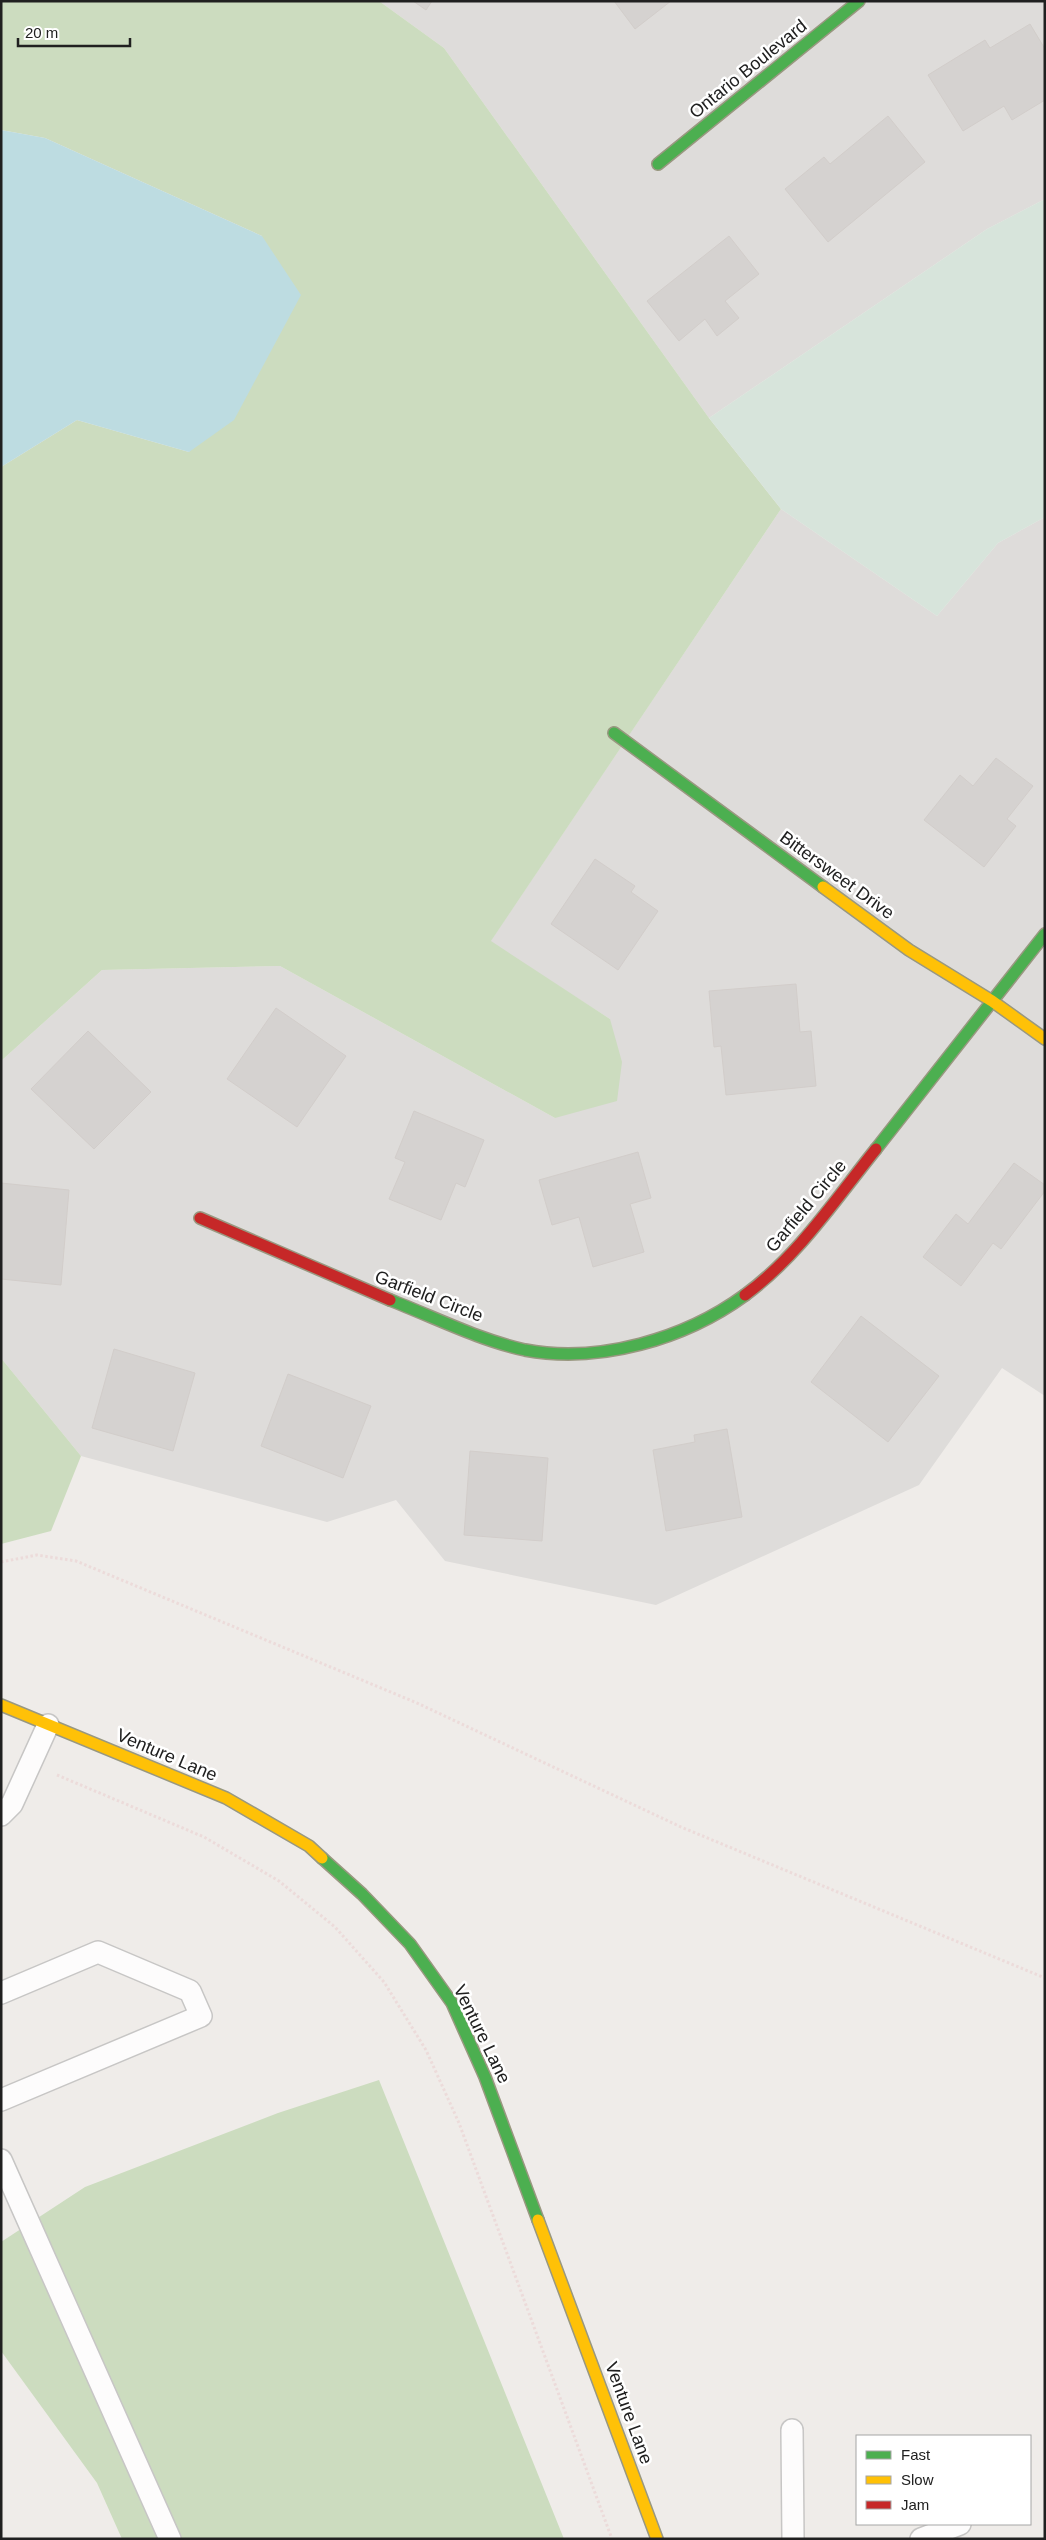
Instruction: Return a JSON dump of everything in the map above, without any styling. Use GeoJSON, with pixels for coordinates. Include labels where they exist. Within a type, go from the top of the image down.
{"type":"FeatureCollection","features":[{"type":"Feature","properties":{"kind":"street","name":"Ontario Boulevard"},"geometry":{"type":"LineString","coordinates":[[658,164],[859,1]]}},
{"type":"Feature","properties":{"kind":"street","name":"Bittersweet Drive"},"geometry":{"type":"LineString","coordinates":[[614,733],[909,950],[992,1001],[1045,1039]]}},
{"type":"Feature","properties":{"kind":"street","name":"Garfield Circle"},"geometry":{"type":"LineString","coordinates":[[200,1218],[372,1293],[501,1343],[541,1352],[588,1352],[633,1345],[695,1324],[727,1308],[762,1283],[804,1240],[1045,934]]}},
{"type":"Feature","properties":{"kind":"street","name":"Venture Lane"},"geometry":{"type":"LineString","coordinates":[[1,1705],[226,1798],[309,1846],[362,1894],[410,1944],[452,2003],[485,2077],[657,2539]]}},
{"type":"Feature","properties":{"kind":"lane"},"geometry":{"type":"LineString","coordinates":[[1,1815],[12,1804],[48,1725]]}},
{"type":"Feature","properties":{"kind":"lane"},"geometry":{"type":"LineString","coordinates":[[1,1993],[98,1952],[190,1991],[201,2016],[1,2100]]}},
{"type":"Feature","properties":{"kind":"lane"},"geometry":{"type":"LineString","coordinates":[[1,2160],[170,2539]]}},
{"type":"Feature","properties":{"kind":"lane"},"geometry":{"type":"LineString","coordinates":[[792,2430],[793,2539]]}},
{"type":"Feature","properties":{"kind":"lane"},"geometry":{"type":"LineString","coordinates":[[921,2539],[957,2525]]}},
{"type":"Feature","properties":{"kind":"path"},"geometry":{"type":"LineString","coordinates":[[1,1562],[37,1555],[76,1561],[417,1703],[681,1828],[1045,1978]]}},
{"type":"Feature","properties":{"kind":"path"},"geometry":{"type":"LineString","coordinates":[[31,1764],[204,1838],[280,1881],[335,1928],[384,1982],[426,2050],[459,2123],[612,2539]]}},
{"type":"Feature","properties":{"kind":"shaded area"},"geometry":{"type":"Polygon","coordinates":[[[379,1],[1045,1],[1045,199],[987,229],[709,418],[444,48],[379,1]]]}},
{"type":"Feature","properties":{"kind":"shaded area"},"geometry":{"type":"Polygon","coordinates":[[[1045,199],[1045,517],[998,543],[937,616],[781,509],[709,418],[987,229],[1045,199]]]}},
{"type":"Feature","properties":{"kind":"shaded area"},"geometry":{"type":"Polygon","coordinates":[[[781,509],[937,616],[998,543],[1045,517],[1045,1396],[1002,1368],[919,1485],[656,1605],[445,1561],[396,1500],[327,1522],[81,1456],[1,1358],[1,1061],[102,970],[280,966],[555,1118],[610,1019],[490,942],[781,509]]]}},
{"type":"Feature","properties":{"kind":"green space"},"geometry":{"type":"Polygon","coordinates":[[[1,1],[379,1],[444,48],[709,418],[781,509],[491,941],[610,1019],[622,1062],[617,1101],[555,1118],[280,966],[102,970],[1,1061],[1,467],[77,420],[189,452],[262,236],[45,138],[1,130],[1,1]]]}},
{"type":"Feature","properties":{"kind":"green space"},"geometry":{"type":"Polygon","coordinates":[[[1,1358],[81,1456],[51,1531],[1,1544],[1,1358]]]}},
{"type":"Feature","properties":{"kind":"green space"},"geometry":{"type":"Polygon","coordinates":[[[379,2080],[564,2539],[122,2539],[97,2483],[1,2351],[1,2242],[85,2187],[278,2113],[379,2080]]]}},
{"type":"Feature","properties":{"kind":"water"},"geometry":{"type":"Polygon","coordinates":[[[1,130],[45,138],[262,236],[301,295],[234,420],[189,452],[77,420],[1,467],[1,130]]]}},
{"type":"Feature","properties":{"kind":"building"},"geometry":{"type":"Polygon","coordinates":[[[413,1],[432,1],[426,10],[413,1]]]}},
{"type":"Feature","properties":{"kind":"building"},"geometry":{"type":"Polygon","coordinates":[[[614,1],[671,1],[635,29],[614,1]]]}},
{"type":"Feature","properties":{"kind":"building"},"geometry":{"type":"Polygon","coordinates":[[[1030,24],[1045,49],[1045,100],[1012,120],[1004,106],[963,131],[928,75],[985,40],[990,48],[1030,24]]]}},
{"type":"Feature","properties":{"kind":"building"},"geometry":{"type":"Polygon","coordinates":[[[888,116],[925,162],[828,242],[785,189],[824,157],[830,164],[888,116]]]}},
{"type":"Feature","properties":{"kind":"building"},"geometry":{"type":"Polygon","coordinates":[[[729,236],[759,274],[725,301],[739,318],[717,336],[705,319],[679,341],[647,301],[729,236]]]}},
{"type":"Feature","properties":{"kind":"building"},"geometry":{"type":"Polygon","coordinates":[[[996,758],[1033,786],[1007,819],[1016,826],[984,867],[924,820],[960,775],[973,786],[996,758]]]}},
{"type":"Feature","properties":{"kind":"building"},"geometry":{"type":"Polygon","coordinates":[[[595,859],[635,886],[631,892],[658,911],[618,970],[551,924],[595,859]]]}},
{"type":"Feature","properties":{"kind":"building"},"geometry":{"type":"Polygon","coordinates":[[[796,984],[800,1032],[811,1031],[816,1086],[726,1095],[721,1046],[714,1047],[709,991],[796,984]]]}},
{"type":"Feature","properties":{"kind":"building"},"geometry":{"type":"Polygon","coordinates":[[[276,1008],[346,1056],[297,1127],[227,1079],[276,1008]]]}},
{"type":"Feature","properties":{"kind":"building"},"geometry":{"type":"Polygon","coordinates":[[[88,1031],[151,1092],[94,1149],[31,1089],[88,1031]]]}},
{"type":"Feature","properties":{"kind":"building"},"geometry":{"type":"Polygon","coordinates":[[[414,1111],[484,1140],[465,1187],[456,1183],[441,1220],[389,1199],[405,1162],[395,1158],[414,1111]]]}},
{"type":"Feature","properties":{"kind":"building"},"geometry":{"type":"Polygon","coordinates":[[[638,1152],[651,1198],[630,1204],[644,1252],[593,1267],[579,1217],[552,1225],[539,1180],[638,1152]]]}},
{"type":"Feature","properties":{"kind":"building"},"geometry":{"type":"Polygon","coordinates":[[[1014,1163],[1045,1185],[1045,1191],[1001,1249],[993,1243],[961,1286],[923,1257],[956,1214],[968,1224],[1014,1163]]]}},
{"type":"Feature","properties":{"kind":"building"},"geometry":{"type":"Polygon","coordinates":[[[1,1183],[69,1190],[61,1285],[1,1279],[1,1183]]]}},
{"type":"Feature","properties":{"kind":"building"},"geometry":{"type":"Polygon","coordinates":[[[861,1316],[939,1376],[888,1442],[811,1382],[861,1316]]]}},
{"type":"Feature","properties":{"kind":"building"},"geometry":{"type":"Polygon","coordinates":[[[114,1349],[195,1373],[173,1451],[92,1428],[114,1349]]]}},
{"type":"Feature","properties":{"kind":"building"},"geometry":{"type":"Polygon","coordinates":[[[288,1374],[371,1406],[343,1478],[261,1446],[288,1374]]]}},
{"type":"Feature","properties":{"kind":"building"},"geometry":{"type":"Polygon","coordinates":[[[727,1429],[742,1517],[666,1531],[653,1450],[695,1442],[694,1435],[727,1429]]]}},
{"type":"Feature","properties":{"kind":"building"},"geometry":{"type":"Polygon","coordinates":[[[470,1451],[548,1458],[542,1541],[464,1535],[470,1451]]]}},
{"type":"Feature","properties":{"kind":"traffic: fast"},"geometry":{"type":"LineString","coordinates":[[658,164],[859,1]]}},
{"type":"Feature","properties":{"kind":"traffic: fast"},"geometry":{"type":"LineString","coordinates":[[614,733],[823,887]]}},
{"type":"Feature","properties":{"kind":"traffic: fast"},"geometry":{"type":"LineString","coordinates":[[876,1149],[1045,934]]}},
{"type":"Feature","properties":{"kind":"traffic: fast"},"geometry":{"type":"LineString","coordinates":[[390,1300],[508,1346],[525,1350],[582,1354],[640,1344],[669,1335],[721,1311],[745,1295]]}},
{"type":"Feature","properties":{"kind":"traffic: fast"},"geometry":{"type":"LineString","coordinates":[[322,1858],[362,1894],[410,1944],[452,2003],[485,2077],[538,2220]]}},
{"type":"Feature","properties":{"kind":"traffic: slow"},"geometry":{"type":"LineString","coordinates":[[823,887],[909,950],[992,1001],[1045,1039]]}},
{"type":"Feature","properties":{"kind":"traffic: slow"},"geometry":{"type":"LineString","coordinates":[[1,1705],[226,1798],[309,1846],[322,1858]]}},
{"type":"Feature","properties":{"kind":"traffic: slow"},"geometry":{"type":"LineString","coordinates":[[538,2220],[657,2539]]}},
{"type":"Feature","properties":{"kind":"traffic: jam"},"geometry":{"type":"LineString","coordinates":[[745,1295],[764,1280],[799,1245],[876,1149]]}},
{"type":"Feature","properties":{"kind":"traffic: jam"},"geometry":{"type":"LineString","coordinates":[[200,1218],[390,1300]]}}]}
